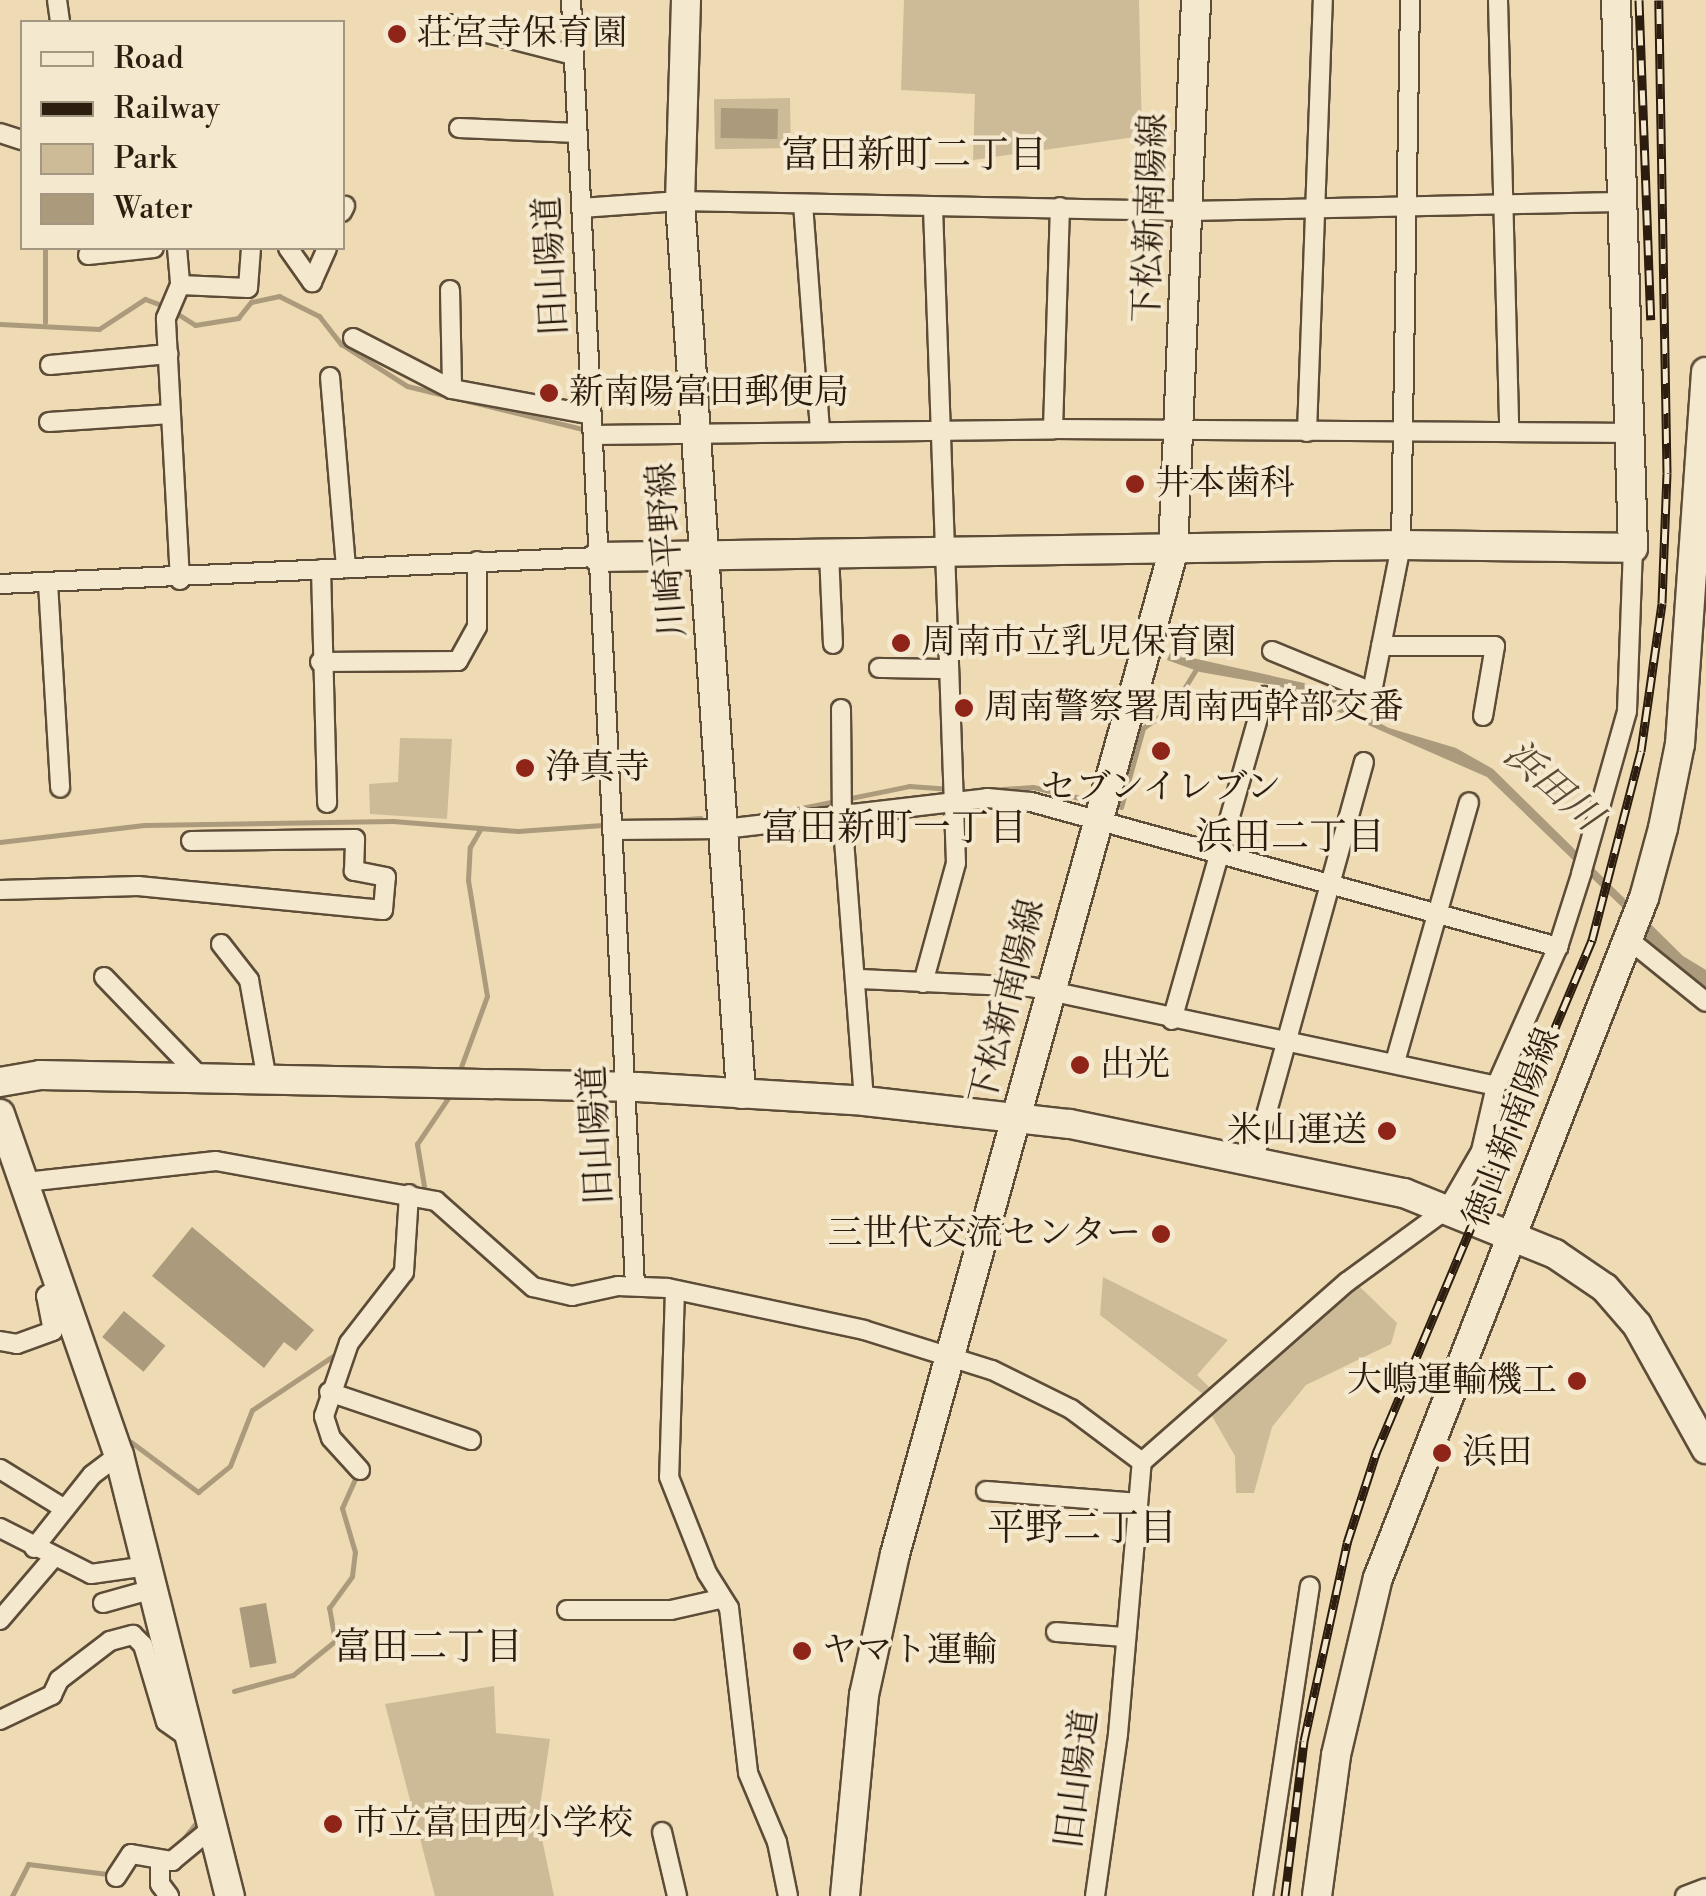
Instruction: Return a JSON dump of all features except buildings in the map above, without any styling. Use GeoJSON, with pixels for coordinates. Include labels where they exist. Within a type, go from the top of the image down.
{"type":"FeatureCollection","features":[{"type":"Feature","properties":{"kind":"street","name":"旧山陽道"},"geometry":{"type":"LineString","coordinates":[[571,0],[635,1285]]}},
{"type":"Feature","properties":{"kind":"street","name":"川崎平野線"},"geometry":{"type":"LineString","coordinates":[[686,0],[680,202],[741,1094]]}},
{"type":"Feature","properties":{"kind":"street","name":"下松新南陽線"},"geometry":{"type":"LineString","coordinates":[[845,1896],[864,1695],[1047,992],[1173,552],[1196,0]]}},
{"type":"Feature","properties":{"kind":"street"},"geometry":{"type":"LineString","coordinates":[[1307,432],[1323,0]]}},
{"type":"Feature","properties":{"kind":"street"},"geometry":{"type":"LineString","coordinates":[[1272,650],[1372,692],[1402,544],[1410,0]]}},
{"type":"Feature","properties":{"kind":"street"},"geometry":{"type":"LineString","coordinates":[[1498,0],[1510,428]]}},
{"type":"Feature","properties":{"kind":"street"},"geometry":{"type":"LineString","coordinates":[[26,1182],[216,1162],[409,1194],[454,1211],[533,1287],[572,1296],[635,1285],[675,1290],[864,1330],[950,1356],[1072,1409],[1142,1462],[1347,1282],[1448,1208],[1480,1151],[1496,1086],[1558,947],[1584,868],[1627,711],[1634,433],[1616,0]]}},
{"type":"Feature","properties":{"kind":"street"},"geometry":{"type":"LineString","coordinates":[[452,24],[573,54]]}},
{"type":"Feature","properties":{"kind":"street"},"geometry":{"type":"LineString","coordinates":[[459,128],[577,133]]}},
{"type":"Feature","properties":{"kind":"street"},"geometry":{"type":"LineString","coordinates":[[581,208],[680,202],[1189,211],[1622,202]]}},
{"type":"Feature","properties":{"kind":"street"},"geometry":{"type":"LineString","coordinates":[[804,204],[820,430]]}},
{"type":"Feature","properties":{"kind":"street"},"geometry":{"type":"LineString","coordinates":[[1052,428],[1060,207]]}},
{"type":"Feature","properties":{"kind":"street"},"geometry":{"type":"LineString","coordinates":[[924,983],[956,863],[940,553],[934,208]]}},
{"type":"Feature","properties":{"kind":"street"},"geometry":{"type":"LineString","coordinates":[[88,254],[132,250]]}},
{"type":"Feature","properties":{"kind":"street"},"geometry":{"type":"LineString","coordinates":[[178,250],[180,285],[169,311],[168,354],[180,580]]}},
{"type":"Feature","properties":{"kind":"street"},"geometry":{"type":"LineString","coordinates":[[180,285],[248,288],[251,250]]}},
{"type":"Feature","properties":{"kind":"street"},"geometry":{"type":"LineString","coordinates":[[289,250],[312,282],[326,250]]}},
{"type":"Feature","properties":{"kind":"street"},"geometry":{"type":"LineString","coordinates":[[450,290],[452,389]]}},
{"type":"Feature","properties":{"kind":"street"},"geometry":{"type":"LineString","coordinates":[[352,338],[452,389],[592,415]]}},
{"type":"Feature","properties":{"kind":"street"},"geometry":{"type":"LineString","coordinates":[[50,365],[168,354]]}},
{"type":"Feature","properties":{"kind":"street","name":"徳山新南陽線"},"geometry":{"type":"LineString","coordinates":[[1317,1896],[1336,1755],[1367,1616],[1633,926],[1680,744],[1706,372]]}},
{"type":"Feature","properties":{"kind":"street"},"geometry":{"type":"LineString","coordinates":[[330,377],[346,568]]}},
{"type":"Feature","properties":{"kind":"street"},"geometry":{"type":"LineString","coordinates":[[49,422],[171,414]]}},
{"type":"Feature","properties":{"kind":"street"},"geometry":{"type":"LineString","coordinates":[[593,435],[1052,428],[1307,432],[1510,428],[1634,433]]}},
{"type":"Feature","properties":{"kind":"street"},"geometry":{"type":"LineString","coordinates":[[0,584],[180,580],[321,569],[705,552],[1173,552],[1402,544],[1633,548]]}},
{"type":"Feature","properties":{"kind":"street"},"geometry":{"type":"LineString","coordinates":[[829,553],[833,644]]}},
{"type":"Feature","properties":{"kind":"street"},"geometry":{"type":"LineString","coordinates":[[320,662],[458,661],[477,627],[477,561]]}},
{"type":"Feature","properties":{"kind":"street"},"geometry":{"type":"LineString","coordinates":[[321,569],[320,662],[327,803]]}},
{"type":"Feature","properties":{"kind":"street"},"geometry":{"type":"LineString","coordinates":[[48,583],[49,683],[60,788]]}},
{"type":"Feature","properties":{"kind":"street"},"geometry":{"type":"LineString","coordinates":[[1381,646],[1495,646],[1483,716]]}},
{"type":"Feature","properties":{"kind":"street"},"geometry":{"type":"LineString","coordinates":[[880,668],[945,669]]}},
{"type":"Feature","properties":{"kind":"street"},"geometry":{"type":"LineString","coordinates":[[1172,1020],[1264,696]]}},
{"type":"Feature","properties":{"kind":"street"},"geometry":{"type":"LineString","coordinates":[[841,709],[842,814],[858,979],[864,1101]]}},
{"type":"Feature","properties":{"kind":"street"},"geometry":{"type":"LineString","coordinates":[[1253,1162],[1364,762]]}},
{"type":"Feature","properties":{"kind":"street"},"geometry":{"type":"LineString","coordinates":[[612,830],[724,829],[951,796],[1031,802],[1329,879],[1558,947]]}},
{"type":"Feature","properties":{"kind":"street"},"geometry":{"type":"LineString","coordinates":[[1395,1062],[1470,802]]}},
{"type":"Feature","properties":{"kind":"street"},"geometry":{"type":"LineString","coordinates":[[0,890],[138,886],[384,910],[386,877],[354,871],[355,839],[191,841]]}},
{"type":"Feature","properties":{"kind":"street"},"geometry":{"type":"LineString","coordinates":[[1633,926],[1706,1002]]}},
{"type":"Feature","properties":{"kind":"street"},"geometry":{"type":"LineString","coordinates":[[221,944],[249,980],[267,1080]]}},
{"type":"Feature","properties":{"kind":"street"},"geometry":{"type":"LineString","coordinates":[[104,977],[202,1079]]}},
{"type":"Feature","properties":{"kind":"street"},"geometry":{"type":"LineString","coordinates":[[858,979],[1047,992],[1496,1086]]}},
{"type":"Feature","properties":{"kind":"street"},"geometry":{"type":"LineString","coordinates":[[0,1082],[40,1075],[627,1088],[864,1101],[1017,1118],[1253,1162],[1448,1208],[1555,1254],[1605,1288],[1637,1325],[1706,1449]]}},
{"type":"Feature","properties":{"kind":"street"},"geometry":{"type":"LineString","coordinates":[[0,1117],[62,1283],[120,1456],[230,1896]]}},
{"type":"Feature","properties":{"kind":"street"},"geometry":{"type":"LineString","coordinates":[[360,1470],[325,1429],[329,1392],[349,1343],[404,1272],[409,1194]]}},
{"type":"Feature","properties":{"kind":"street"},"geometry":{"type":"LineString","coordinates":[[0,1341],[17,1344],[54,1331],[46,1296],[62,1283]]}},
{"type":"Feature","properties":{"kind":"street"},"geometry":{"type":"LineString","coordinates":[[675,1290],[669,1477],[732,1624],[748,1773],[777,1842],[788,1896]]}},
{"type":"Feature","properties":{"kind":"street"},"geometry":{"type":"LineString","coordinates":[[329,1392],[471,1440]]}},
{"type":"Feature","properties":{"kind":"street"},"geometry":{"type":"LineString","coordinates":[[34,1548],[92,1474],[120,1456]]}},
{"type":"Feature","properties":{"kind":"street","name":"旧山陽道"},"geometry":{"type":"LineString","coordinates":[[1095,1896],[1142,1462]]}},
{"type":"Feature","properties":{"kind":"street"},"geometry":{"type":"LineString","coordinates":[[0,1470],[65,1509]]}},
{"type":"Feature","properties":{"kind":"street"},"geometry":{"type":"LineString","coordinates":[[986,1490],[1137,1503]]}},
{"type":"Feature","properties":{"kind":"street"},"geometry":{"type":"LineString","coordinates":[[0,1528],[34,1548],[103,1575],[150,1577]]}},
{"type":"Feature","properties":{"kind":"street"},"geometry":{"type":"LineString","coordinates":[[0,1620],[54,1556]]}},
{"type":"Feature","properties":{"kind":"street"},"geometry":{"type":"LineString","coordinates":[[103,1603],[150,1577]]}},
{"type":"Feature","properties":{"kind":"street"},"geometry":{"type":"LineString","coordinates":[[1263,1896],[1310,1586]]}},
{"type":"Feature","properties":{"kind":"street"},"geometry":{"type":"LineString","coordinates":[[567,1610],[670,1610],[720,1598]]}},
{"type":"Feature","properties":{"kind":"street"},"geometry":{"type":"LineString","coordinates":[[1056,1632],[1126,1636]]}},
{"type":"Feature","properties":{"kind":"street"},"geometry":{"type":"LineString","coordinates":[[0,1720],[52,1695],[59,1680],[110,1641],[133,1635],[143,1645],[166,1722],[190,1740]]}},
{"type":"Feature","properties":{"kind":"street"},"geometry":{"type":"LineString","coordinates":[[116,1877],[131,1854],[160,1862],[172,1861],[212,1828]]}},
{"type":"Feature","properties":{"kind":"street"},"geometry":{"type":"LineString","coordinates":[[662,1832],[677,1896]]}},
{"type":"Feature","properties":{"kind":"street"},"geometry":{"type":"LineString","coordinates":[[160,1862],[160,1884],[170,1896]]}},
{"type":"Feature","properties":{"kind":"street"},"geometry":{"type":"LineString","coordinates":[[1685,1896],[1706,1888]]}},
{"type":"Feature","properties":{"kind":"green space"},"geometry":{"type":"Polygon","coordinates":[[[904,0],[1139,0],[1142,136],[973,160],[975,94],[901,90],[904,0]]]}},
{"type":"Feature","properties":{"kind":"green space"},"geometry":{"type":"Polygon","coordinates":[[[790,98],[791,148],[715,149],[714,99],[790,98]]]}},
{"type":"Feature","properties":{"kind":"green space"},"geometry":{"type":"Polygon","coordinates":[[[400,738],[452,739],[447,819],[370,814],[369,784],[398,782],[400,738]]]}},
{"type":"Feature","properties":{"kind":"green space"},"geometry":{"type":"Polygon","coordinates":[[[1103,1277],[1228,1340],[1197,1375],[1213,1391],[1207,1397],[1100,1315],[1103,1277]]]}},
{"type":"Feature","properties":{"kind":"green space"},"geometry":{"type":"Polygon","coordinates":[[[1358,1285],[1397,1323],[1391,1344],[1306,1385],[1272,1427],[1254,1493],[1236,1493],[1235,1456],[1212,1416],[1358,1285]]]}},
{"type":"Feature","properties":{"kind":"green space"},"geometry":{"type":"Polygon","coordinates":[[[494,1686],[496,1733],[550,1739],[538,1820],[554,1896],[435,1896],[385,1704],[494,1686]]]}},
{"type":"Feature","properties":{"kind":"water"},"geometry":{"type":"Polygon","coordinates":[[[721,108],[778,109],[777,139],[720,138],[721,108]]]}},
{"type":"Feature","properties":{"kind":"water"},"geometry":{"type":"Polygon","coordinates":[[[1170,653],[1304,683],[1389,728],[1456,748],[1493,769],[1683,956],[1706,970],[1706,994],[1645,943],[1626,911],[1487,777],[1279,686],[1200,672],[1167,660],[1170,653]]]}},
{"type":"Feature","properties":{"kind":"water"},"geometry":{"type":"Polygon","coordinates":[[[192,1227],[314,1330],[296,1351],[284,1342],[264,1368],[152,1276],[192,1227]]]}},
{"type":"Feature","properties":{"kind":"water"},"geometry":{"type":"Polygon","coordinates":[[[124,1311],[165,1346],[144,1372],[102,1337],[124,1311]]]}},
{"type":"Feature","properties":{"kind":"water"},"geometry":{"type":"Polygon","coordinates":[[[266,1603],[277,1663],[250,1668],[239,1608],[266,1603]]]}},
{"type":"Feature","properties":{"kind":"waterway"},"geometry":{"type":"LineString","coordinates":[[45,250],[45,322]]}},
{"type":"Feature","properties":{"kind":"waterway"},"geometry":{"type":"LineString","coordinates":[[173,311],[195,325],[238,318],[251,302],[279,296],[319,316],[341,344],[407,386],[582,429]]}},
{"type":"Feature","properties":{"kind":"waterway"},"geometry":{"type":"LineString","coordinates":[[0,324],[99,329],[145,299],[164,306]]}},
{"type":"Feature","properties":{"kind":"waterway"},"geometry":{"type":"LineString","coordinates":[[1121,807],[1143,728],[1172,708],[1198,666]]}},
{"type":"Feature","properties":{"kind":"waterway"},"geometry":{"type":"LineString","coordinates":[[767,815],[909,786],[948,789]]}},
{"type":"Feature","properties":{"kind":"waterway"},"geometry":{"type":"LineString","coordinates":[[989,790],[1033,787],[1080,798]]}},
{"type":"Feature","properties":{"kind":"waterway"},"geometry":{"type":"LineString","coordinates":[[0,842],[144,825],[393,821],[518,831],[701,818]]}},
{"type":"Feature","properties":{"kind":"waterway"},"geometry":{"type":"LineString","coordinates":[[458,1075],[487,996],[468,880],[470,847],[481,828]]}},
{"type":"Feature","properties":{"kind":"waterway"},"geometry":{"type":"LineString","coordinates":[[425,1192],[417,1144],[450,1095]]}},
{"type":"Feature","properties":{"kind":"waterway"},"geometry":{"type":"LineString","coordinates":[[408,1280],[413,1254]]}},
{"type":"Feature","properties":{"kind":"waterway"},"geometry":{"type":"LineString","coordinates":[[131,1442],[198,1492],[230,1466],[252,1410],[342,1350]]}},
{"type":"Feature","properties":{"kind":"waterway"},"geometry":{"type":"LineString","coordinates":[[234,1691],[293,1675],[335,1641],[329,1608],[352,1576],[355,1552],[342,1508],[357,1475]]}},
{"type":"Feature","properties":{"kind":"waterway"},"geometry":{"type":"LineString","coordinates":[[177,1847],[194,1825]]}},
{"type":"Feature","properties":{"kind":"waterway"},"geometry":{"type":"LineString","coordinates":[[12,1896],[28,1864],[107,1874],[122,1853]]}},
{"type":"Feature","properties":{"kind":"railway"},"geometry":{"type":"LineString","coordinates":[[1639,0],[1651,320]]}},
{"type":"Feature","properties":{"kind":"railway"},"geometry":{"type":"LineString","coordinates":[[1285,1896],[1304,1741],[1347,1543],[1376,1453],[1592,940],[1641,751],[1662,603],[1667,473],[1659,0]]}},
{"type":"Feature","properties":{"kind":"place","name":"荘宮寺保育園"},"geometry":{"type":"Point","coordinates":[397,34]}},
{"type":"Feature","properties":{"kind":"place","name":"新南陽富田郵便局"},"geometry":{"type":"Point","coordinates":[549,393]}},
{"type":"Feature","properties":{"kind":"place","name":"井本歯科"},"geometry":{"type":"Point","coordinates":[1135,484]}},
{"type":"Feature","properties":{"kind":"place","name":"周南市立乳児保育園"},"geometry":{"type":"Point","coordinates":[901,643]}},
{"type":"Feature","properties":{"kind":"place","name":"周南警察署周南西幹部交番"},"geometry":{"type":"Point","coordinates":[964,708]}},
{"type":"Feature","properties":{"kind":"place","name":"セブンイレブン"},"geometry":{"type":"Point","coordinates":[1161,751]}},
{"type":"Feature","properties":{"kind":"place","name":"浄真寺"},"geometry":{"type":"Point","coordinates":[525,768]}},
{"type":"Feature","properties":{"kind":"place","name":"出光"},"geometry":{"type":"Point","coordinates":[1080,1065]}},
{"type":"Feature","properties":{"kind":"place","name":"米山運送"},"geometry":{"type":"Point","coordinates":[1387,1131]}},
{"type":"Feature","properties":{"kind":"place","name":"三世代交流センター"},"geometry":{"type":"Point","coordinates":[1161,1234]}},
{"type":"Feature","properties":{"kind":"place","name":"大嶋運輸機工"},"geometry":{"type":"Point","coordinates":[1577,1381]}},
{"type":"Feature","properties":{"kind":"place","name":"浜田"},"geometry":{"type":"Point","coordinates":[1442,1453]}},
{"type":"Feature","properties":{"kind":"place","name":"ヤマト運輸"},"geometry":{"type":"Point","coordinates":[802,1651]}},
{"type":"Feature","properties":{"kind":"place","name":"市立富田西小学校"},"geometry":{"type":"Point","coordinates":[333,1824]}},
{"type":"Feature","properties":{"kind":"district","name":"富田新町二丁目"},"geometry":{"type":"Point","coordinates":[914,156]}},
{"type":"Feature","properties":{"kind":"district","name":"富田新町一丁目"},"geometry":{"type":"Point","coordinates":[894,829]}},
{"type":"Feature","properties":{"kind":"district","name":"浜田二丁目"},"geometry":{"type":"Point","coordinates":[1290,838]}},
{"type":"Feature","properties":{"kind":"district","name":"平野二丁目"},"geometry":{"type":"Point","coordinates":[1082,1529]}},
{"type":"Feature","properties":{"kind":"district","name":"富田二丁目"},"geometry":{"type":"Point","coordinates":[428,1648]}},
{"type":"Feature","properties":{"kind":"water label","name":"浜田川"},"geometry":{"type":"Point","coordinates":[1552,786]}}]}
